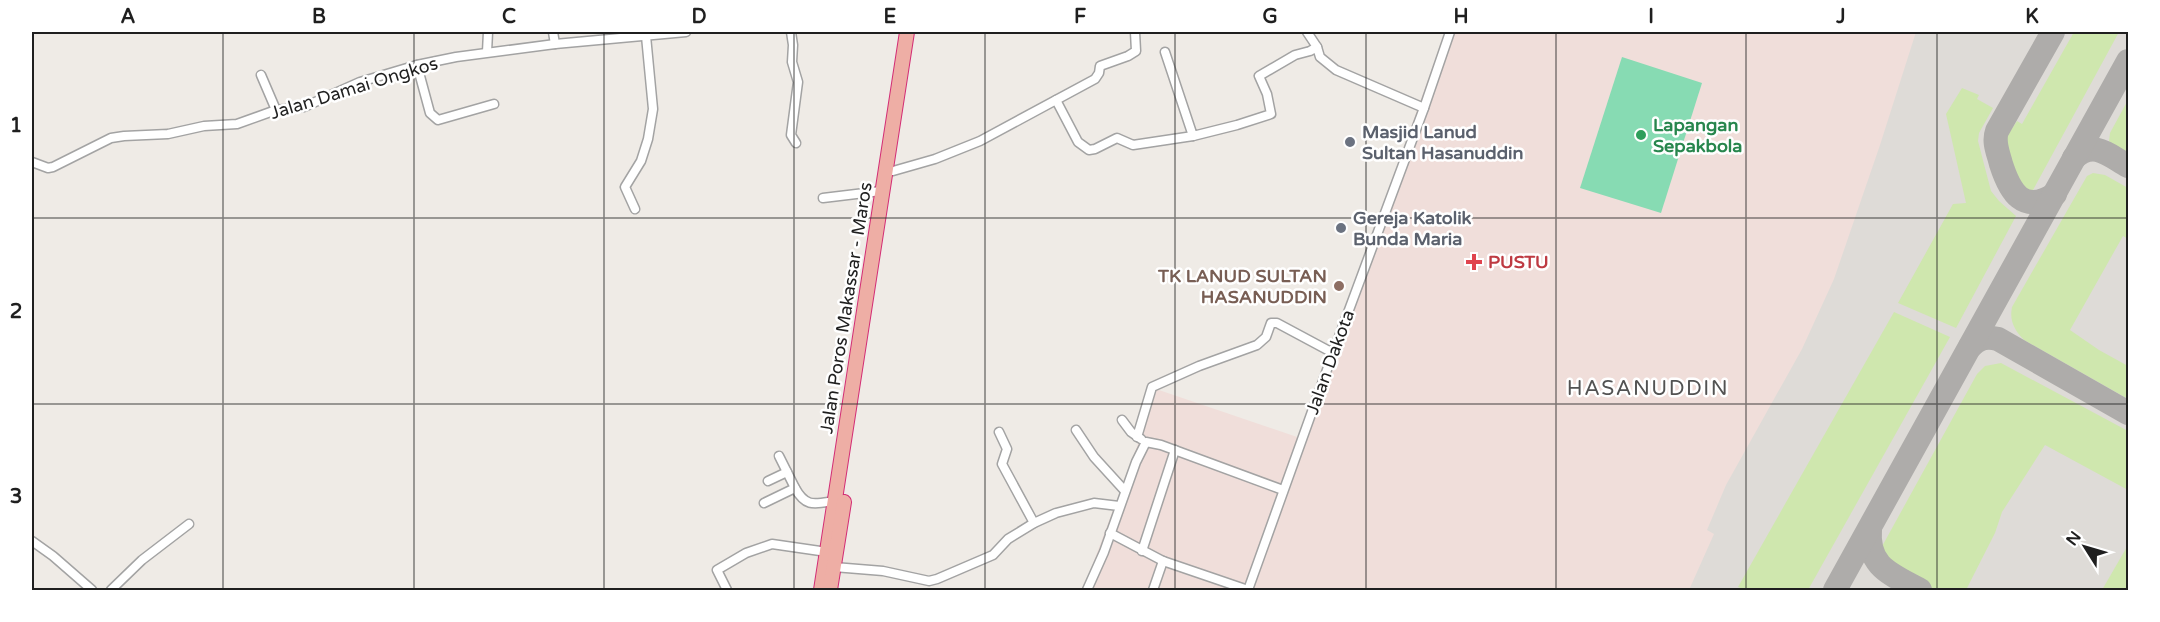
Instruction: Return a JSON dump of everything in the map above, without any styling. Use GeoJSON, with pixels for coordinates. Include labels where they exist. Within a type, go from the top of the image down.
{"type":"FeatureCollection","features":[{"type":"Feature","properties":{"kind":"highway","name":"Jalan Poros Makassar - Maros"},"geometry":{"type":"LineString","coordinates":[[830,591],[834,567],[834,501],[907,32]]}},
{"type":"Feature","properties":{"kind":"highway","name":"Jalan Poros Makassar - Maros"},"geometry":{"type":"LineString","coordinates":[[821,591],[827,552],[835,529],[915,32]]}},
{"type":"Feature","properties":{"kind":"street"},"geometry":{"type":"LineString","coordinates":[[488,32],[488,52]]}},
{"type":"Feature","properties":{"kind":"street"},"geometry":{"type":"LineString","coordinates":[[553,32],[555,44]]}},
{"type":"Feature","properties":{"kind":"street","name":"Jalan Damai Ongkos"},"geometry":{"type":"LineString","coordinates":[[32,162],[53,167],[111,138],[168,134],[204,126],[237,124],[276,110],[304,107],[360,82],[417,65],[488,52],[603,36],[646,36],[686,32]]}},
{"type":"Feature","properties":{"kind":"street"},"geometry":{"type":"LineString","coordinates":[[791,32],[794,45],[792,62],[798,79],[795,122],[791,135],[796,143]]}},
{"type":"Feature","properties":{"kind":"street"},"geometry":{"type":"LineString","coordinates":[[893,171],[935,159],[980,141],[1095,80],[1100,73],[1100,66],[1136,51],[1135,32]]}},
{"type":"Feature","properties":{"kind":"street"},"geometry":{"type":"LineString","coordinates":[[1308,32],[1320,57],[1336,70],[1424,108]]}},
{"type":"Feature","properties":{"kind":"street","name":"Jalan Dakota"},"geometry":{"type":"LineString","coordinates":[[1248,590],[1450,32]]}},
{"type":"Feature","properties":{"kind":"street"},"geometry":{"type":"LineString","coordinates":[[635,210],[625,188],[641,161],[648,139],[652,109],[646,36]]}},
{"type":"Feature","properties":{"kind":"street"},"geometry":{"type":"LineString","coordinates":[[1056,100],[1078,142],[1089,150],[1118,138],[1133,146],[1193,136],[1271,114],[1267,94],[1259,76],[1295,55],[1317,47]]}},
{"type":"Feature","properties":{"kind":"street"},"geometry":{"type":"LineString","coordinates":[[1165,52],[1193,136]]}},
{"type":"Feature","properties":{"kind":"street"},"geometry":{"type":"LineString","coordinates":[[417,65],[430,113],[434,118],[438,120],[494,104]]}},
{"type":"Feature","properties":{"kind":"street"},"geometry":{"type":"LineString","coordinates":[[261,75],[276,110]]}},
{"type":"Feature","properties":{"kind":"street"},"geometry":{"type":"LineString","coordinates":[[823,198],[881,191]]}},
{"type":"Feature","properties":{"kind":"street"},"geometry":{"type":"LineString","coordinates":[[1137,436],[1152,387],[1199,366],[1257,345],[1266,337],[1271,323],[1277,323],[1333,353]]}},
{"type":"Feature","properties":{"kind":"street"},"geometry":{"type":"LineString","coordinates":[[1122,420],[1146,442],[1175,450],[1283,490]]}},
{"type":"Feature","properties":{"kind":"street"},"geometry":{"type":"LineString","coordinates":[[1076,429],[1094,456],[1125,491]]}},
{"type":"Feature","properties":{"kind":"street"},"geometry":{"type":"LineString","coordinates":[[999,432],[1007,449],[1002,464],[1034,523]]}},
{"type":"Feature","properties":{"kind":"street"},"geometry":{"type":"LineString","coordinates":[[1087,591],[1140,452],[1146,442]]}},
{"type":"Feature","properties":{"kind":"street"},"geometry":{"type":"LineString","coordinates":[[1142,551],[1175,450]]}},
{"type":"Feature","properties":{"kind":"street"},"geometry":{"type":"LineString","coordinates":[[779,456],[802,500],[807,502],[834,501]]}},
{"type":"Feature","properties":{"kind":"street"},"geometry":{"type":"LineString","coordinates":[[768,481],[787,472]]}},
{"type":"Feature","properties":{"kind":"street"},"geometry":{"type":"LineString","coordinates":[[764,502],[795,488]]}},
{"type":"Feature","properties":{"kind":"street"},"geometry":{"type":"LineString","coordinates":[[834,567],[883,571],[929,581],[993,555],[1008,539],[1056,513],[1094,503],[1119,506]]}},
{"type":"Feature","properties":{"kind":"street"},"geometry":{"type":"LineString","coordinates":[[111,591],[141,560],[189,524]]}},
{"type":"Feature","properties":{"kind":"street"},"geometry":{"type":"LineString","coordinates":[[1110,533],[1163,561],[1248,590]]}},
{"type":"Feature","properties":{"kind":"street"},"geometry":{"type":"LineString","coordinates":[[32,541],[53,556],[92,591]]}},
{"type":"Feature","properties":{"kind":"street"},"geometry":{"type":"LineString","coordinates":[[727,591],[717,570],[748,551],[772,544],[827,552]]}},
{"type":"Feature","properties":{"kind":"street"},"geometry":{"type":"LineString","coordinates":[[1153,591],[1163,561]]}},
{"type":"Feature","properties":{"kind":"shaded area"},"geometry":{"type":"Polygon","coordinates":[[[1445,32],[2128,32],[2128,590],[1083,590],[1139,441],[1153,388],[1300,438],[1445,32]]]}},
{"type":"Feature","properties":{"kind":"shaded area"},"geometry":{"type":"Polygon","coordinates":[[[1916,32],[2128,32],[2128,590],[1689,590],[1714,534],[1707,530],[1726,485],[1802,349],[1834,279],[1916,32]]]}},
{"type":"Feature","properties":{"kind":"green space"},"geometry":{"type":"Polygon","coordinates":[[[2074,32],[2119,32],[2033,190],[2026,190],[2014,175],[2002,144],[2017,121],[2022,124],[2074,32]]]}},
{"type":"Feature","properties":{"kind":"green space","name":"Lapangan Sepakbola"},"geometry":{"type":"Polygon","coordinates":[[[1622,57],[1702,83],[1661,213],[1580,188],[1622,57]]]}},
{"type":"Feature","properties":{"kind":"green space"},"geometry":{"type":"Polygon","coordinates":[[[1962,88],[1979,95],[1977,99],[1993,108],[1979,133],[1978,141],[1991,191],[2016,216],[1956,328],[1898,303],[1953,204],[1966,203],[1946,114],[1962,88]]]}},
{"type":"Feature","properties":{"kind":"green space"},"geometry":{"type":"Polygon","coordinates":[[[2128,100],[2128,154],[2109,141],[2110,133],[2128,100]]]}},
{"type":"Feature","properties":{"kind":"green space"},"geometry":{"type":"Polygon","coordinates":[[[2093,173],[2105,175],[2128,188],[2128,239],[2123,236],[2070,330],[2128,366],[2128,399],[2024,340],[2015,329],[2011,317],[2012,307],[2087,176],[2093,173]]]}},
{"type":"Feature","properties":{"kind":"green space"},"geometry":{"type":"Polygon","coordinates":[[[1894,312],[1950,337],[1808,590],[1746,590],[1738,587],[1894,312]]]}},
{"type":"Feature","properties":{"kind":"green space"},"geometry":{"type":"Polygon","coordinates":[[[2001,363],[2128,431],[2128,490],[2045,445],[2002,512],[1995,533],[1966,590],[1931,590],[1894,570],[1880,550],[1977,374],[1985,366],[2001,363]]]}},
{"type":"Feature","properties":{"kind":"green space"},"geometry":{"type":"Polygon","coordinates":[[[2128,545],[2128,586],[2126,590],[2102,590],[2128,545]]]}},
{"type":"Feature","properties":{"kind":"taxiway"},"geometry":{"type":"LineString","coordinates":[[2053,32],[1997,131],[1996,139],[1997,151],[2005,174],[2019,197],[2034,202],[2055,194]]}},
{"type":"Feature","properties":{"kind":"taxiway"},"geometry":{"type":"LineString","coordinates":[[1835,590],[2128,61]]}},
{"type":"Feature","properties":{"kind":"taxiway"},"geometry":{"type":"LineString","coordinates":[[2074,158],[2088,150],[2102,151],[2128,166]]}},
{"type":"Feature","properties":{"kind":"taxiway"},"geometry":{"type":"LineString","coordinates":[[1970,347],[1983,338],[1998,339],[2128,413]]}},
{"type":"Feature","properties":{"kind":"taxiway"},"geometry":{"type":"LineString","coordinates":[[1870,529],[1872,552],[1877,561],[1891,574],[1920,590]]}},
{"type":"Feature","properties":{"kind":"place","name":"Lapangan Sepakbola"},"geometry":{"type":"Point","coordinates":[1641,135]}},
{"type":"Feature","properties":{"kind":"place","name":"Masjid Lanud Sultan Hasanuddin"},"geometry":{"type":"Point","coordinates":[1350,142]}},
{"type":"Feature","properties":{"kind":"place","name":"Gereja Katolik Bunda Maria"},"geometry":{"type":"Point","coordinates":[1341,228]}},
{"type":"Feature","properties":{"kind":"place","name":"PUSTU"},"geometry":{"type":"Point","coordinates":[1474,262]}},
{"type":"Feature","properties":{"kind":"place","name":"TK LANUD SULTAN HASANUDDIN"},"geometry":{"type":"Point","coordinates":[1339,286]}},
{"type":"Feature","properties":{"kind":"district","name":"HASANUDDIN"},"geometry":{"type":"Point","coordinates":[1648,388]}}]}
